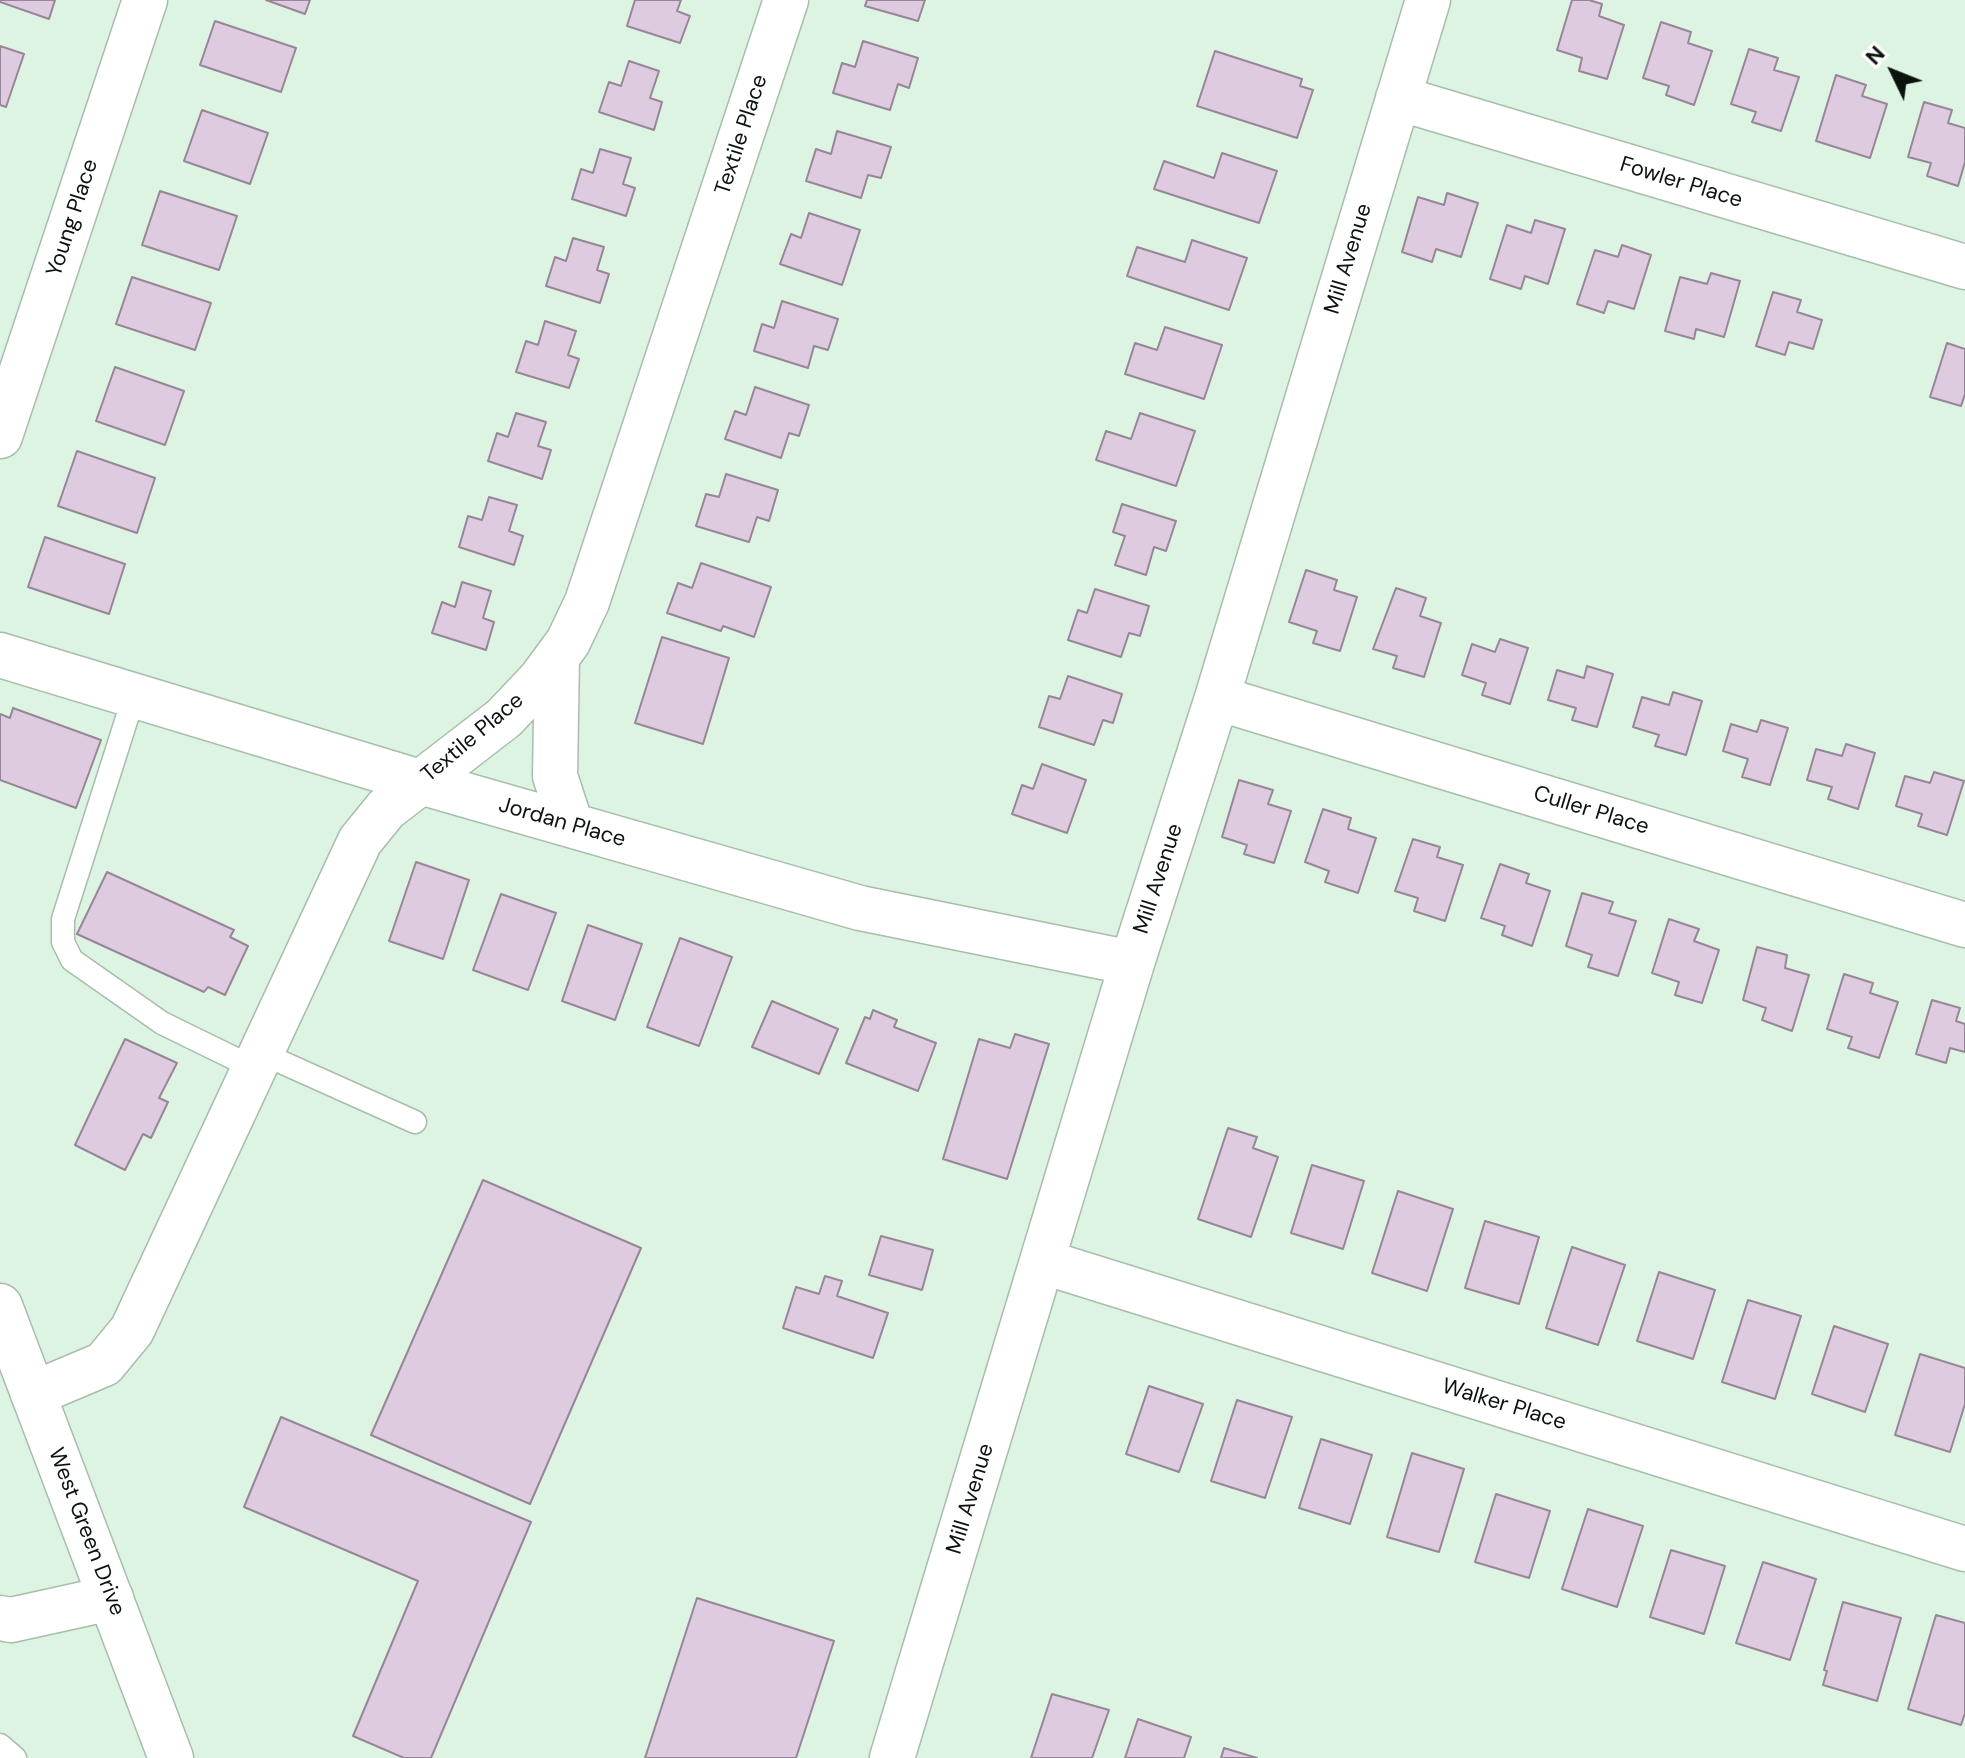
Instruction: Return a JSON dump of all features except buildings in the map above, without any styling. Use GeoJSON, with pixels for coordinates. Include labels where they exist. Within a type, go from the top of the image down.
{"type":"FeatureCollection","features":[{"type":"Feature","properties":{"kind":"street","name":"Young Place"},"geometry":{"type":"LineString","coordinates":[[0,436],[145,0]]}},
{"type":"Feature","properties":{"kind":"street","name":"Textile Place"},"geometry":{"type":"LineString","coordinates":[[33,1394],[104,1364],[132,1330],[360,841],[386,809],[504,718],[540,680],[568,642],[587,602],[786,0]]}},
{"type":"Feature","properties":{"kind":"street","name":"Mill Avenue"},"geometry":{"type":"LineString","coordinates":[[892,1758],[1428,0]]}},
{"type":"Feature","properties":{"kind":"street","name":"Fowler Place"},"geometry":{"type":"LineString","coordinates":[[1398,98],[1965,267]]}},
{"type":"Feature","properties":{"kind":"street","name":"Jordan Place"},"geometry":{"type":"LineString","coordinates":[[0,655],[420,782],[860,908],[1132,963]]}},
{"type":"Feature","properties":{"kind":"street"},"geometry":{"type":"LineString","coordinates":[[557,657],[555,776],[571,825]]}},
{"type":"Feature","properties":{"kind":"street","name":"Culler Place"},"geometry":{"type":"LineString","coordinates":[[1217,698],[1965,925]]}},
{"type":"Feature","properties":{"kind":"street","name":"Walker Place"},"geometry":{"type":"LineString","coordinates":[[1044,1262],[1965,1549]]}},
{"type":"Feature","properties":{"kind":"street","name":"West Green Drive"},"geometry":{"type":"LineString","coordinates":[[0,1306],[171,1758]]}},
{"type":"Feature","properties":{"kind":"street"},"geometry":{"type":"LineString","coordinates":[[0,1618],[11,1620],[111,1598]]}},
{"type":"Feature","properties":{"kind":"lane"},"geometry":{"type":"LineString","coordinates":[[134,696],[63,919],[63,942],[72,960],[162,1023],[415,1122]]}},
{"type":"Feature","properties":{"kind":"lane"},"geometry":{"type":"LineString","coordinates":[[0,1745],[15,1758]]}}]}
